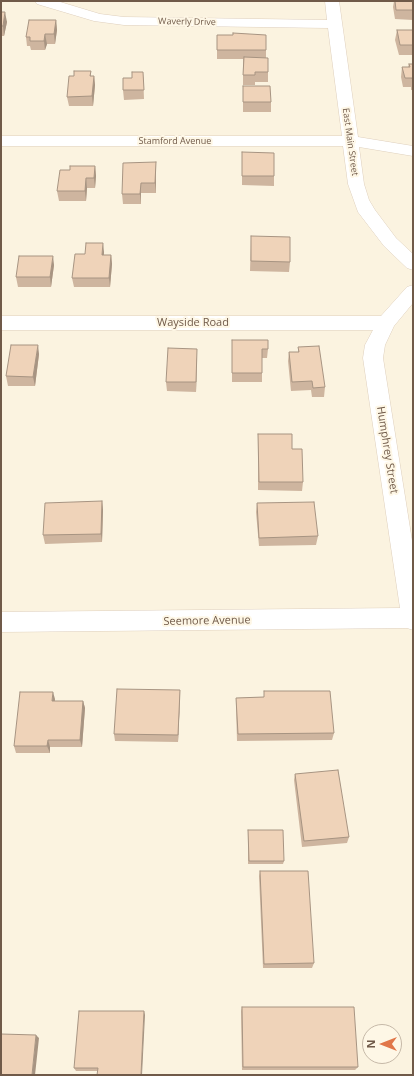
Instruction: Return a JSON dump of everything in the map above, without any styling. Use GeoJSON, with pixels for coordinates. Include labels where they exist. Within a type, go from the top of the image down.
{"type":"FeatureCollection","features":[{"type":"Feature","properties":{"kind":"street","name":"Waverly Drive"},"geometry":{"type":"LineString","coordinates":[[42,1],[100,18],[124,21],[336,24]]}},
{"type":"Feature","properties":{"kind":"street","name":"East Main Street"},"geometry":{"type":"LineString","coordinates":[[332,1],[356,184],[367,212],[390,242],[413,264]]}},
{"type":"Feature","properties":{"kind":"street","name":"Stamford Avenue"},"geometry":{"type":"LineString","coordinates":[[1,141],[350,141],[413,151]]}},
{"type":"Feature","properties":{"kind":"street","name":"Humphrey Street"},"geometry":{"type":"LineString","coordinates":[[413,291],[386,324],[375,345],[373,358],[413,619]]}},
{"type":"Feature","properties":{"kind":"street","name":"Wayside Road"},"geometry":{"type":"LineString","coordinates":[[1,323],[386,324]]}},
{"type":"Feature","properties":{"kind":"street","name":"Seemore Avenue"},"geometry":{"type":"LineString","coordinates":[[1,622],[413,619]]}},
{"type":"Feature","properties":{"kind":"building"},"geometry":{"type":"Polygon","coordinates":[[[395,1],[413,1],[413,10],[396,10],[395,1]]]}},
{"type":"Feature","properties":{"kind":"building"},"geometry":{"type":"Polygon","coordinates":[[[1,12],[5,12],[3,26],[1,26],[1,12]]]}},
{"type":"Feature","properties":{"kind":"building"},"geometry":{"type":"Polygon","coordinates":[[[29,20],[56,20],[54,34],[45,34],[44,41],[30,41],[30,37],[26,37],[29,20]]]}},
{"type":"Feature","properties":{"kind":"building"},"geometry":{"type":"Polygon","coordinates":[[[397,30],[413,30],[413,45],[400,45],[397,30]]]}},
{"type":"Feature","properties":{"kind":"building"},"geometry":{"type":"Polygon","coordinates":[[[233,33],[266,35],[266,50],[217,50],[217,35],[233,35],[233,33]]]}},
{"type":"Feature","properties":{"kind":"building"},"geometry":{"type":"Polygon","coordinates":[[[244,57],[268,58],[268,72],[255,72],[255,75],[243,75],[244,57]]]}},
{"type":"Feature","properties":{"kind":"building"},"geometry":{"type":"Polygon","coordinates":[[[409,64],[413,64],[413,80],[412,78],[405,78],[402,67],[410,67],[409,64]]]}},
{"type":"Feature","properties":{"kind":"building"},"geometry":{"type":"Polygon","coordinates":[[[74,71],[91,71],[90,76],[94,76],[92,96],[67,97],[69,76],[74,76],[74,71]]]}},
{"type":"Feature","properties":{"kind":"building"},"geometry":{"type":"Polygon","coordinates":[[[132,72],[143,72],[144,90],[123,90],[123,78],[132,78],[132,72]]]}},
{"type":"Feature","properties":{"kind":"building"},"geometry":{"type":"Polygon","coordinates":[[[243,86],[270,86],[271,102],[243,102],[243,86]]]}},
{"type":"Feature","properties":{"kind":"building"},"geometry":{"type":"Polygon","coordinates":[[[242,152],[274,153],[274,176],[242,176],[242,152]]]}},
{"type":"Feature","properties":{"kind":"building"},"geometry":{"type":"Polygon","coordinates":[[[156,162],[155,183],[141,183],[140,194],[122,194],[123,163],[156,162]]]}},
{"type":"Feature","properties":{"kind":"building"},"geometry":{"type":"Polygon","coordinates":[[[70,166],[95,166],[94,178],[86,178],[85,191],[57,191],[60,170],[70,170],[70,166]]]}},
{"type":"Feature","properties":{"kind":"building"},"geometry":{"type":"Polygon","coordinates":[[[251,236],[290,237],[290,262],[251,261],[251,236]]]}},
{"type":"Feature","properties":{"kind":"building"},"geometry":{"type":"Polygon","coordinates":[[[86,243],[103,243],[102,255],[111,255],[109,278],[72,278],[75,254],[85,254],[86,243]]]}},
{"type":"Feature","properties":{"kind":"building"},"geometry":{"type":"Polygon","coordinates":[[[19,256],[53,256],[50,277],[16,277],[19,256]]]}},
{"type":"Feature","properties":{"kind":"building"},"geometry":{"type":"Polygon","coordinates":[[[232,340],[268,340],[268,349],[262,349],[262,373],[232,373],[232,340]]]}},
{"type":"Feature","properties":{"kind":"building"},"geometry":{"type":"Polygon","coordinates":[[[11,345],[38,345],[33,377],[6,376],[11,345]]]}},
{"type":"Feature","properties":{"kind":"building"},"geometry":{"type":"Polygon","coordinates":[[[319,346],[325,387],[313,388],[312,381],[292,382],[289,352],[299,352],[298,347],[319,346]]]}},
{"type":"Feature","properties":{"kind":"building"},"geometry":{"type":"Polygon","coordinates":[[[168,348],[197,349],[196,382],[166,382],[168,348]]]}},
{"type":"Feature","properties":{"kind":"building"},"geometry":{"type":"Polygon","coordinates":[[[258,434],[292,434],[292,449],[302,449],[303,482],[259,482],[258,434]]]}},
{"type":"Feature","properties":{"kind":"building"},"geometry":{"type":"Polygon","coordinates":[[[102,501],[101,534],[43,535],[45,503],[102,501]]]}},
{"type":"Feature","properties":{"kind":"building"},"geometry":{"type":"Polygon","coordinates":[[[314,502],[318,536],[259,538],[257,503],[314,502]]]}},
{"type":"Feature","properties":{"kind":"building"},"geometry":{"type":"Polygon","coordinates":[[[117,689],[180,690],[178,735],[114,734],[117,689]]]}},
{"type":"Feature","properties":{"kind":"building"},"geometry":{"type":"Polygon","coordinates":[[[264,691],[330,691],[334,733],[238,734],[236,698],[264,697],[264,691]]]}},
{"type":"Feature","properties":{"kind":"building"},"geometry":{"type":"Polygon","coordinates":[[[20,692],[53,692],[52,701],[83,701],[80,740],[48,740],[47,746],[14,746],[20,692]]]}},
{"type":"Feature","properties":{"kind":"building"},"geometry":{"type":"Polygon","coordinates":[[[338,770],[349,837],[304,841],[295,774],[338,770]]]}},
{"type":"Feature","properties":{"kind":"building"},"geometry":{"type":"Polygon","coordinates":[[[248,830],[283,830],[284,861],[249,861],[248,830]]]}},
{"type":"Feature","properties":{"kind":"building"},"geometry":{"type":"Polygon","coordinates":[[[260,871],[308,871],[314,963],[264,964],[260,871]]]}},
{"type":"Feature","properties":{"kind":"building"},"geometry":{"type":"Polygon","coordinates":[[[242,1007],[354,1007],[358,1067],[243,1067],[242,1007]]]}},
{"type":"Feature","properties":{"kind":"building"},"geometry":{"type":"Polygon","coordinates":[[[79,1011],[144,1011],[141,1075],[97,1075],[98,1068],[74,1068],[79,1011]]]}},
{"type":"Feature","properties":{"kind":"building"},"geometry":{"type":"Polygon","coordinates":[[[1,1034],[36,1035],[32,1075],[1,1075],[1,1034]]]}}]}
